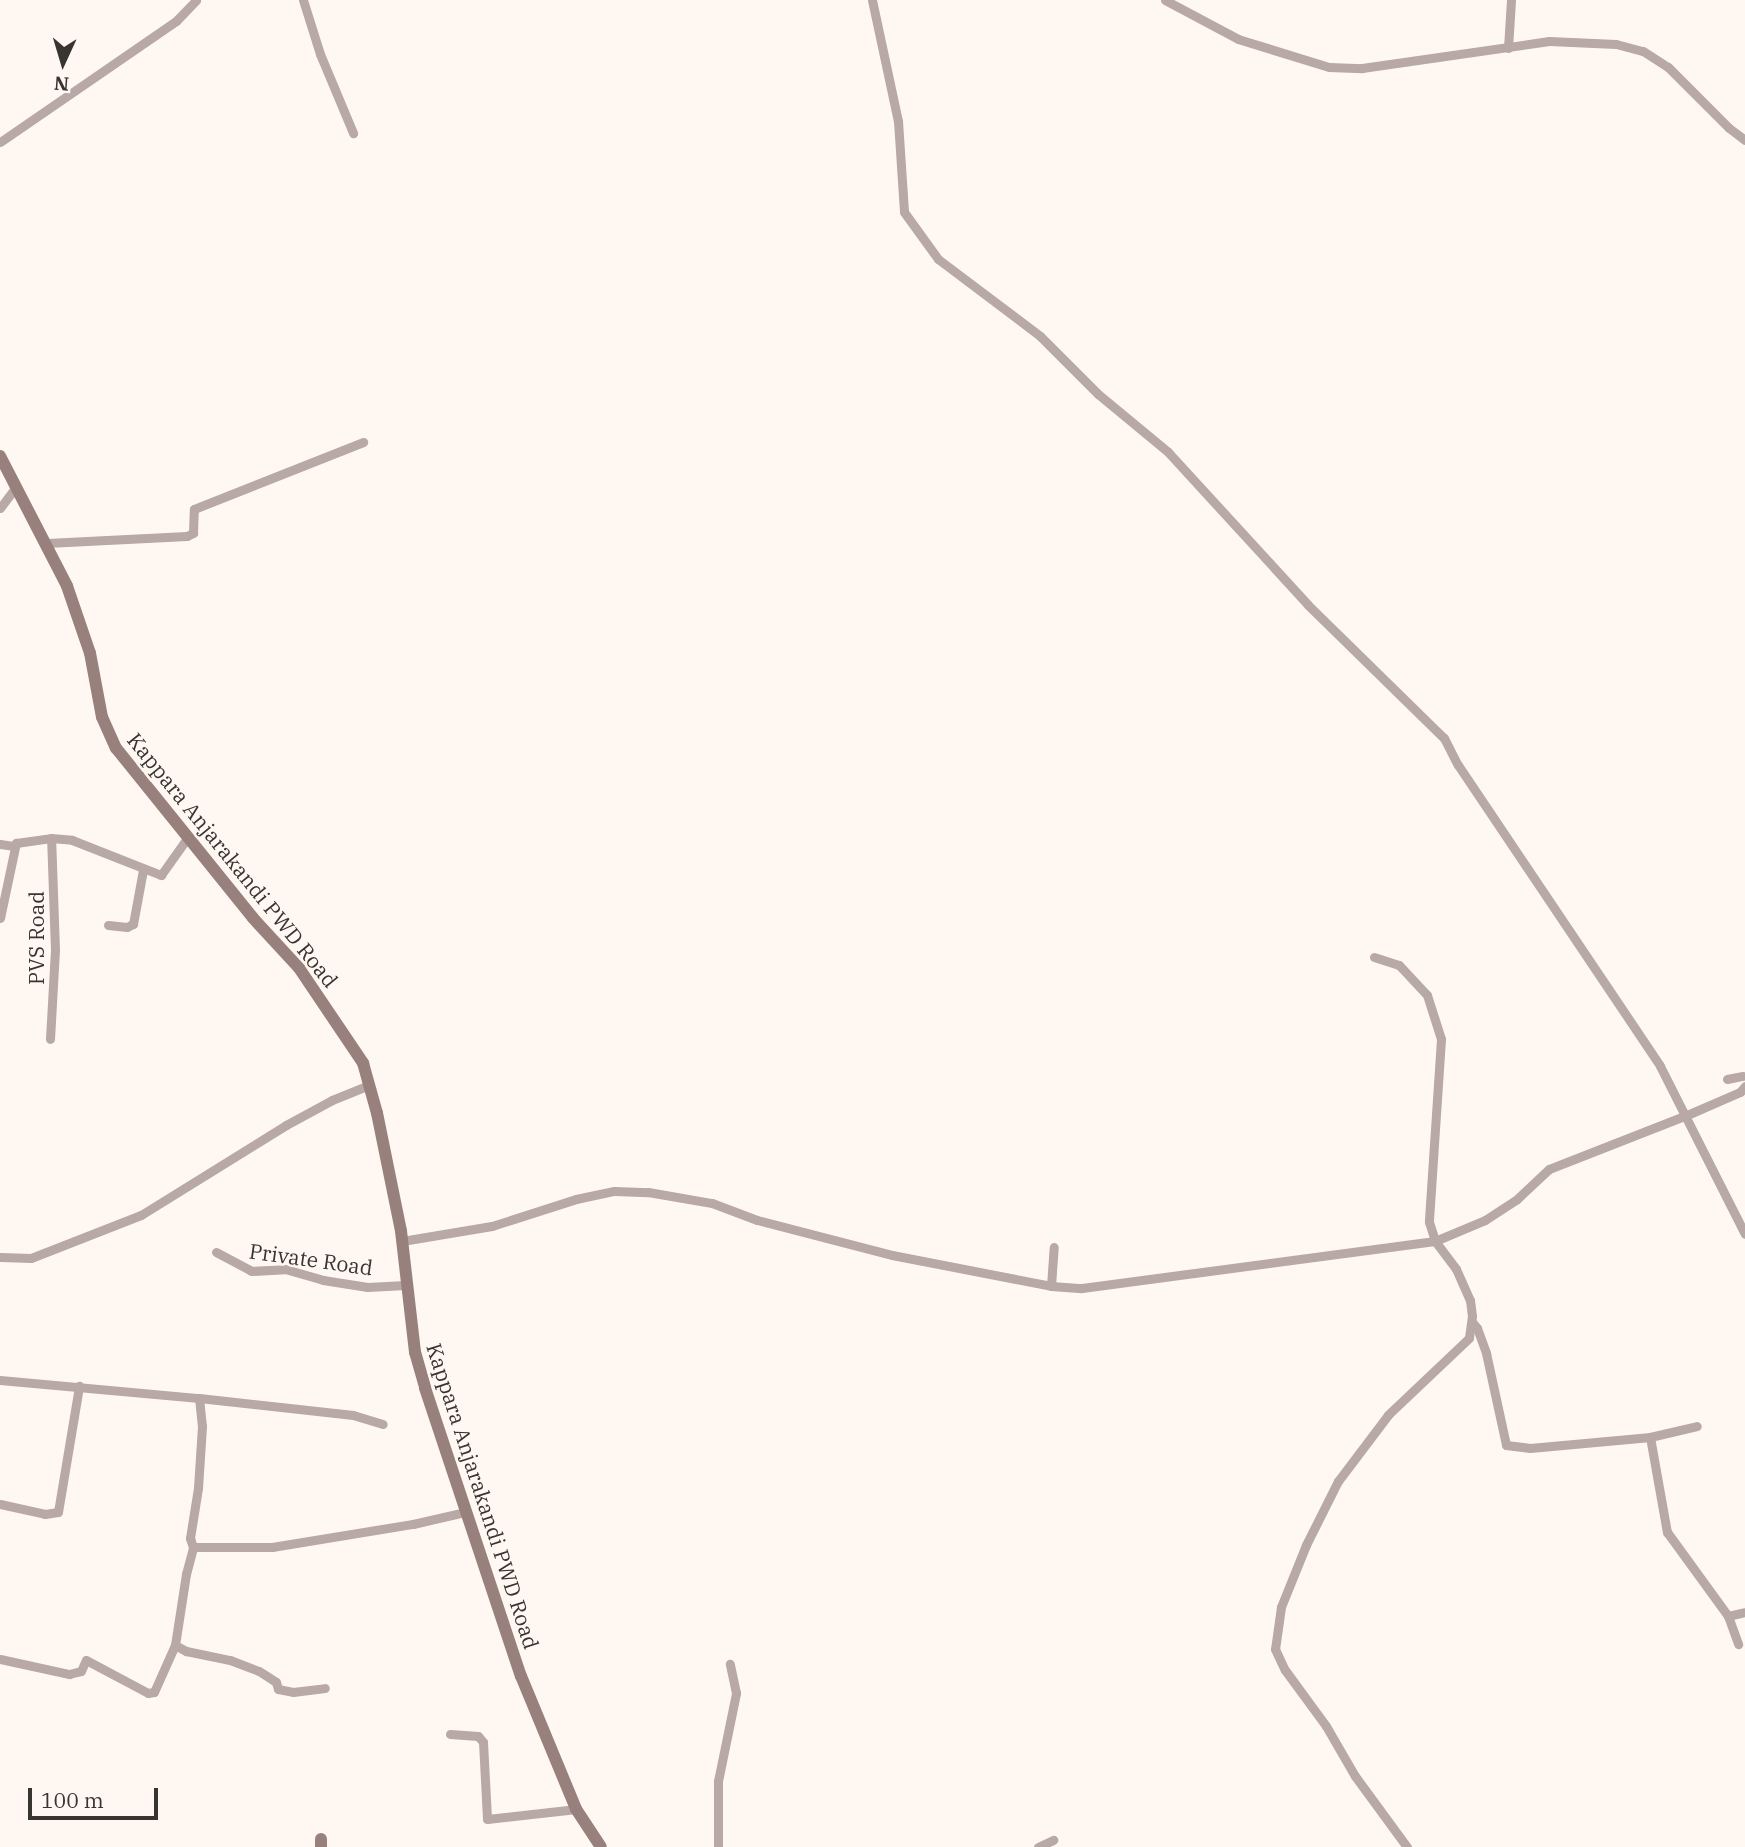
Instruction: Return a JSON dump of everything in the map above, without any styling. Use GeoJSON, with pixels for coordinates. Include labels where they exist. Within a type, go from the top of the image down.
{"type":"FeatureCollection","features":[{"type":"Feature","properties":{"kind":"main road","name":"Kappara Anjarakandi PWD Road"},"geometry":{"type":"LineString","coordinates":[[0,456],[67,586],[86,642],[102,716],[116,748],[253,918],[299,968],[363,1063],[402,1241],[405,1285],[415,1352],[465,1512],[521,1675],[576,1809],[601,1847]]}},
{"type":"Feature","properties":{"kind":"street"},"geometry":{"type":"LineString","coordinates":[[0,142],[176,21],[196,0]]}},
{"type":"Feature","properties":{"kind":"street"},"geometry":{"type":"LineString","coordinates":[[303,0],[320,54],[353,133]]}},
{"type":"Feature","properties":{"kind":"street"},"geometry":{"type":"LineString","coordinates":[[872,0],[898,121],[904,212],[938,259],[1041,335],[1098,394],[1168,452],[1308,605],[1444,738],[1458,765],[1660,1066],[1745,1234]]}},
{"type":"Feature","properties":{"kind":"street"},"geometry":{"type":"LineString","coordinates":[[1165,0],[1238,39],[1329,67],[1362,68],[1549,41],[1616,44],[1643,51],[1668,67],[1729,128],[1745,140]]}},
{"type":"Feature","properties":{"kind":"street"},"geometry":{"type":"LineString","coordinates":[[1508,48],[1511,0]]}},
{"type":"Feature","properties":{"kind":"street"},"geometry":{"type":"LineString","coordinates":[[47,543],[187,536],[193,533],[194,509],[363,442]]}},
{"type":"Feature","properties":{"kind":"street"},"geometry":{"type":"LineString","coordinates":[[0,508],[16,487]]}},
{"type":"Feature","properties":{"kind":"street"},"geometry":{"type":"LineString","coordinates":[[0,918],[16,843],[51,838],[83,844],[161,875],[188,837]]}},
{"type":"Feature","properties":{"kind":"street","name":"PVS Road"},"geometry":{"type":"LineString","coordinates":[[50,1039],[55,950],[51,838]]}},
{"type":"Feature","properties":{"kind":"street"},"geometry":{"type":"LineString","coordinates":[[0,844],[15,846]]}},
{"type":"Feature","properties":{"kind":"street"},"geometry":{"type":"LineString","coordinates":[[108,925],[127,927],[132,924],[143,870]]}},
{"type":"Feature","properties":{"kind":"street"},"geometry":{"type":"LineString","coordinates":[[1374,957],[1399,965],[1427,995],[1441,1039],[1429,1222],[1435,1241],[1456,1269],[1470,1300],[1472,1322],[1469,1338],[1464,1345],[1388,1415],[1338,1481],[1306,1545],[1278,1620],[1275,1649],[1285,1670],[1311,1702],[1355,1776],[1406,1847]]}},
{"type":"Feature","properties":{"kind":"street"},"geometry":{"type":"LineString","coordinates":[[402,1241],[492,1226],[576,1199],[614,1191],[648,1192],[712,1203],[757,1220],[892,1255],[1051,1286],[1082,1288],[1435,1241],[1485,1220],[1517,1199],[1549,1169],[1740,1092],[1745,1079],[1727,1079]]}},
{"type":"Feature","properties":{"kind":"street"},"geometry":{"type":"LineString","coordinates":[[0,1257],[31,1258],[141,1215],[286,1125],[332,1100],[369,1085]]}},
{"type":"Feature","properties":{"kind":"street"},"geometry":{"type":"LineString","coordinates":[[1051,1286],[1054,1247]]}},
{"type":"Feature","properties":{"kind":"street","name":"Private Road"},"geometry":{"type":"LineString","coordinates":[[216,1252],[251,1271],[285,1269],[323,1280],[367,1287],[405,1285]]}},
{"type":"Feature","properties":{"kind":"street"},"geometry":{"type":"LineString","coordinates":[[1472,1322],[1478,1328],[1486,1353],[1506,1445],[1530,1448],[1650,1437],[1697,1426]]}},
{"type":"Feature","properties":{"kind":"street"},"geometry":{"type":"LineString","coordinates":[[0,1380],[353,1415],[383,1424]]}},
{"type":"Feature","properties":{"kind":"street"},"geometry":{"type":"LineString","coordinates":[[0,1504],[45,1514],[58,1512],[79,1386]]}},
{"type":"Feature","properties":{"kind":"street"},"geometry":{"type":"LineString","coordinates":[[0,1659],[69,1674],[81,1671],[86,1660],[148,1693],[158,1689],[175,1645],[188,1562],[194,1547],[190,1538],[198,1488],[202,1426],[199,1398]]}},
{"type":"Feature","properties":{"kind":"street"},"geometry":{"type":"LineString","coordinates":[[1650,1437],[1667,1532],[1728,1616],[1738,1644]]}},
{"type":"Feature","properties":{"kind":"street"},"geometry":{"type":"LineString","coordinates":[[194,1547],[272,1547],[413,1524],[465,1512]]}},
{"type":"Feature","properties":{"kind":"street"},"geometry":{"type":"LineString","coordinates":[[1728,1616],[1745,1612]]}},
{"type":"Feature","properties":{"kind":"street"},"geometry":{"type":"LineString","coordinates":[[175,1645],[186,1651],[259,1671],[276,1682],[278,1689],[293,1692],[325,1688]]}},
{"type":"Feature","properties":{"kind":"street"},"geometry":{"type":"LineString","coordinates":[[718,1847],[718,1781],[736,1693],[730,1664]]}},
{"type":"Feature","properties":{"kind":"street"},"geometry":{"type":"LineString","coordinates":[[450,1734],[478,1736],[483,1742],[487,1819],[576,1809]]}},
{"type":"Feature","properties":{"kind":"street"},"geometry":{"type":"LineString","coordinates":[[1038,1847],[1053,1840]]}}]}
